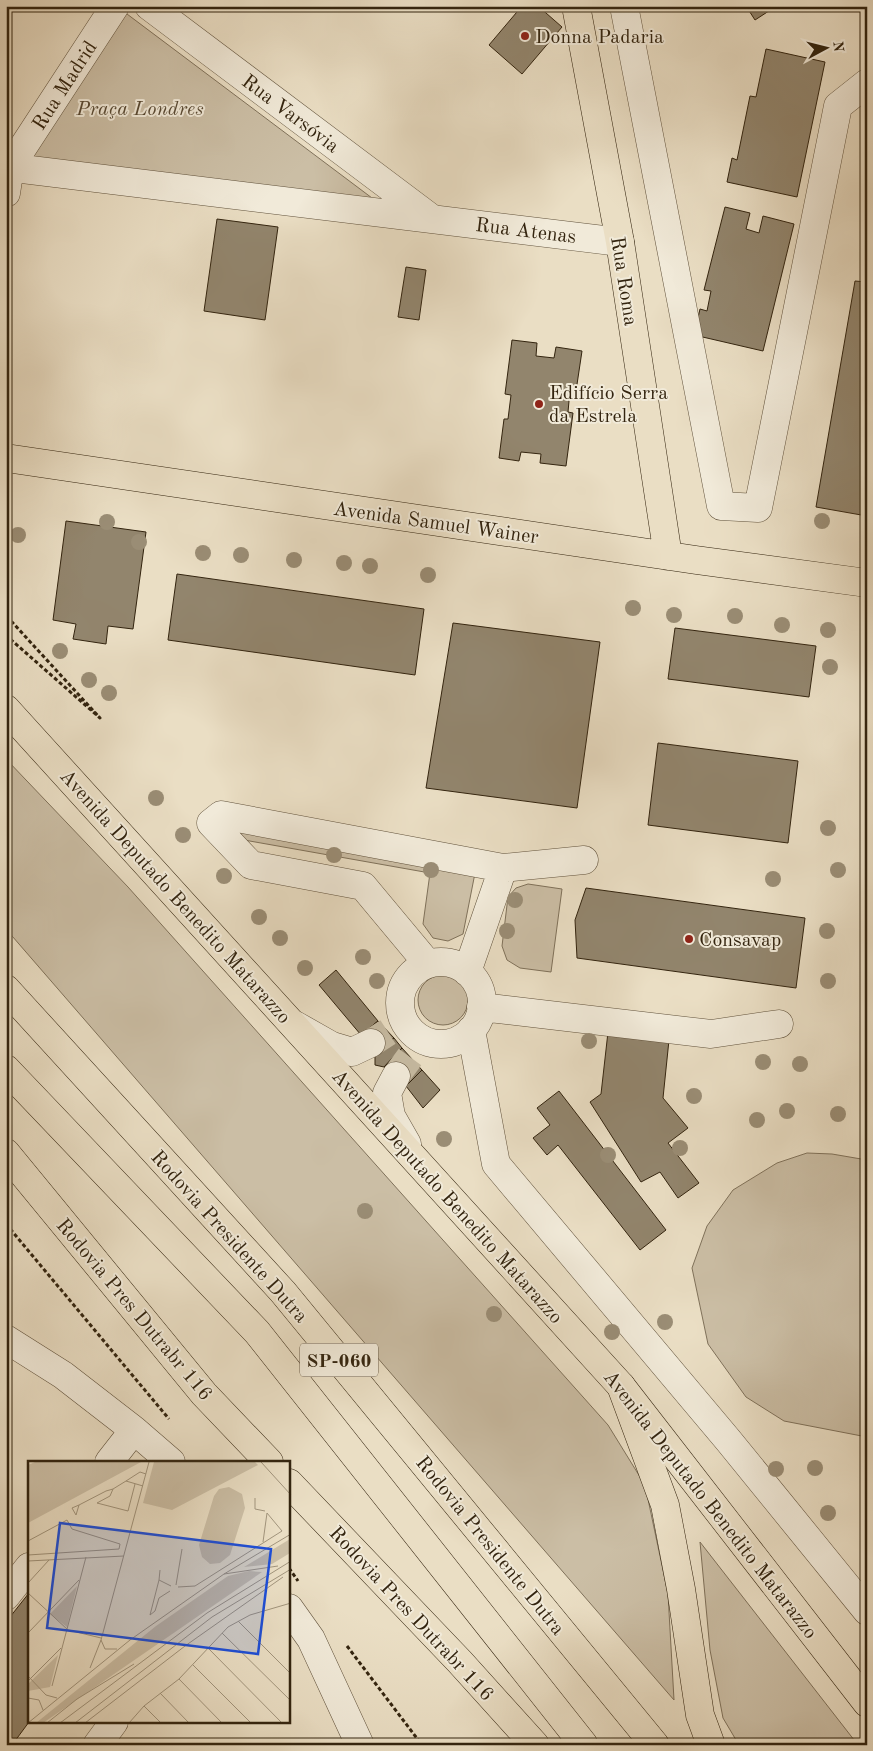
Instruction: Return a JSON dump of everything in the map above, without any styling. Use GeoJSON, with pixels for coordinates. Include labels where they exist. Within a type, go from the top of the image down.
{"type":"FeatureCollection","features":[{"type":"Feature","properties":{"kind":"main road","name":"Rua Roma"},"geometry":{"type":"LineString","coordinates":[[576,6],[620,242],[668,556]]}},
{"type":"Feature","properties":{"kind":"main road","name":"Avenida Samuel Wainer"},"geometry":{"type":"LineString","coordinates":[[6,458],[668,556],[867,583]]}},
{"type":"Feature","properties":{"kind":"main road","name":"Avenida Deputado Benedito Matarazzo"},"geometry":{"type":"LineString","coordinates":[[6,709],[621,1386],[867,1703]]}},
{"type":"Feature","properties":{"kind":"main road","name":"Rodovia Presidente Dutra"},"geometry":{"type":"LineString","coordinates":[[6,989],[283,1292],[655,1745]]}},
{"type":"Feature","properties":{"kind":"main road","name":"SP-060"},"geometry":{"type":"LineString","coordinates":[[6,1070],[257,1332],[584,1745]]}},
{"type":"Feature","properties":{"kind":"main road","name":"Rodovia Pres Dutrabr 116"},"geometry":{"type":"LineString","coordinates":[[6,1153],[204,1394],[268,1461]]}},
{"type":"Feature","properties":{"kind":"main road"},"geometry":{"type":"LineString","coordinates":[[621,1386],[665,1505],[681,1589],[700,1715],[711,1745]]}},
{"type":"Feature","properties":{"kind":"main road","name":"Rodovia Pres Dutrabr 116"},"geometry":{"type":"LineString","coordinates":[[290,1484],[460,1662],[535,1745]]}},
{"type":"Feature","properties":{"kind":"main road"},"geometry":{"type":"LineString","coordinates":[[460,1662],[520,1745]]}},
{"type":"Feature","properties":{"kind":"street","name":"Rua Madrid"},"geometry":{"type":"LineString","coordinates":[[7,176],[115,6]]}},
{"type":"Feature","properties":{"kind":"street","name":"Rua Varsóvia"},"geometry":{"type":"LineString","coordinates":[[149,6],[433,219]]}},
{"type":"Feature","properties":{"kind":"street"},"geometry":{"type":"LineString","coordinates":[[624,6],[721,506],[758,508],[838,106],[867,83]]}},
{"type":"Feature","properties":{"kind":"street"},"geometry":{"type":"LineString","coordinates":[[7,176],[433,219]]}},
{"type":"Feature","properties":{"kind":"street","name":"Rua Atenas"},"geometry":{"type":"LineString","coordinates":[[433,219],[620,242]]}},
{"type":"Feature","properties":{"kind":"street"},"geometry":{"type":"LineString","coordinates":[[428,964],[363,886],[251,865],[212,823],[221,815],[503,868],[584,860]]}},
{"type":"Feature","properties":{"kind":"street"},"geometry":{"type":"LineString","coordinates":[[467,972],[503,868]]}},
{"type":"Feature","properties":{"kind":"street"},"geometry":{"type":"LineString","coordinates":[[388,1032],[400,1008],[401,994],[406,981],[416,970],[428,964],[442,962],[455,965],[467,972],[476,982],[481,994],[476,1018],[496,1164],[728,1440],[867,1611]]}},
{"type":"Feature","properties":{"kind":"street"},"geometry":{"type":"LineString","coordinates":[[476,1018],[712,1034],[779,1024]]}},
{"type":"Feature","properties":{"kind":"street"},"geometry":{"type":"LineString","coordinates":[[410,1058],[437,1044],[450,1043],[461,1039],[476,1018]]}},
{"type":"Feature","properties":{"kind":"street"},"geometry":{"type":"LineString","coordinates":[[291,1023],[332,1046],[352,1052],[388,1032],[413,1033],[410,1058],[387,1093],[391,1116],[416,1161]]}},
{"type":"Feature","properties":{"kind":"street"},"geometry":{"type":"LineString","coordinates":[[6,1339],[64,1375],[170,1461]]}},
{"type":"Feature","properties":{"kind":"street"},"geometry":{"type":"LineString","coordinates":[[110,1461],[134,1430]]}},
{"type":"Feature","properties":{"kind":"street"},"geometry":{"type":"LineString","coordinates":[[6,1596],[28,1567]]}},
{"type":"Feature","properties":{"kind":"street"},"geometry":{"type":"LineString","coordinates":[[290,1609],[311,1639],[360,1745]]}},
{"type":"Feature","properties":{"kind":"street"},"geometry":{"type":"LineString","coordinates":[[97,1745],[113,1724]]}},
{"type":"Feature","properties":{"kind":"path"},"geometry":{"type":"LineString","coordinates":[[6,627],[12,622],[100,718],[9,638],[6,641]]}},
{"type":"Feature","properties":{"kind":"path"},"geometry":{"type":"LineString","coordinates":[[6,1224],[172,1424]]}},
{"type":"Feature","properties":{"kind":"path"},"geometry":{"type":"LineString","coordinates":[[290,1569],[300,1584]]}},
{"type":"Feature","properties":{"kind":"path"},"geometry":{"type":"LineString","coordinates":[[347,1645],[422,1745]]}},
{"type":"Feature","properties":{"kind":"green space","name":"Praça Londres"},"geometry":{"type":"Polygon","coordinates":[[[119,8],[376,201],[28,163],[119,8]]]}},
{"type":"Feature","properties":{"kind":"green space"},"geometry":{"type":"Polygon","coordinates":[[[6,759],[128,887],[608,1425],[645,1485],[668,1594],[674,1700],[6,929],[6,759]]]}},
{"type":"Feature","properties":{"kind":"green space"},"geometry":{"type":"Polygon","coordinates":[[[244,824],[476,868],[463,934],[448,941],[433,938],[423,924],[430,873],[244,840],[237,833],[244,824]]]}},
{"type":"Feature","properties":{"kind":"green space"},"geometry":{"type":"Polygon","coordinates":[[[528,884],[562,889],[551,972],[520,968],[507,960],[502,946],[508,897],[516,888],[528,884]]]}},
{"type":"Feature","properties":{"kind":"green space"},"geometry":{"type":"Polygon","coordinates":[[[438,975],[448,975],[461,982],[468,995],[468,1005],[461,1018],[448,1025],[438,1025],[429,1021],[422,1014],[418,1005],[418,995],[422,986],[429,979],[438,975]]]}},
{"type":"Feature","properties":{"kind":"green space"},"geometry":{"type":"Polygon","coordinates":[[[807,1153],[832,1154],[867,1160],[867,1437],[784,1421],[746,1397],[708,1344],[692,1268],[707,1226],[733,1190],[777,1163],[807,1153]]]}},
{"type":"Feature","properties":{"kind":"green space"},"geometry":{"type":"Polygon","coordinates":[[[700,1542],[858,1745],[739,1745],[723,1718],[710,1650],[700,1542]]]}},
{"type":"Feature","properties":{"kind":"building","name":"Donna Padaria"},"geometry":{"type":"Polygon","coordinates":[[[522,6],[538,6],[562,27],[522,74],[489,45],[522,6]]]}},
{"type":"Feature","properties":{"kind":"building"},"geometry":{"type":"Polygon","coordinates":[[[746,6],[774,6],[775,7],[755,20],[746,6]]]}},
{"type":"Feature","properties":{"kind":"building"},"geometry":{"type":"Polygon","coordinates":[[[766,49],[825,62],[797,197],[727,182],[732,158],[737,160],[750,96],[756,97],[766,49]]]}},
{"type":"Feature","properties":{"kind":"building"},"geometry":{"type":"Polygon","coordinates":[[[725,207],[750,213],[746,229],[759,233],[763,216],[794,224],[763,351],[694,335],[700,309],[707,311],[711,291],[704,290],[725,207]]]}},
{"type":"Feature","properties":{"kind":"building"},"geometry":{"type":"Polygon","coordinates":[[[217,219],[278,227],[265,320],[204,311],[217,219]]]}},
{"type":"Feature","properties":{"kind":"building"},"geometry":{"type":"Polygon","coordinates":[[[406,267],[426,270],[419,320],[398,317],[406,267]]]}},
{"type":"Feature","properties":{"kind":"building"},"geometry":{"type":"Polygon","coordinates":[[[855,281],[867,282],[867,516],[816,507],[855,281]]]}},
{"type":"Feature","properties":{"kind":"building","name":"Edifício Serra da Estrela"},"geometry":{"type":"Polygon","coordinates":[[[512,340],[537,343],[536,356],[554,358],[556,347],[582,351],[576,391],[570,390],[568,412],[573,413],[566,466],[540,463],[541,454],[521,452],[519,461],[499,458],[504,419],[508,419],[511,395],[505,394],[512,340]]]}},
{"type":"Feature","properties":{"kind":"building"},"geometry":{"type":"Polygon","coordinates":[[[66,521],[146,532],[133,629],[108,626],[106,644],[73,639],[76,624],[53,620],[66,521]]]}},
{"type":"Feature","properties":{"kind":"building"},"geometry":{"type":"Polygon","coordinates":[[[177,574],[424,609],[415,675],[168,640],[177,574]]]}},
{"type":"Feature","properties":{"kind":"building"},"geometry":{"type":"Polygon","coordinates":[[[453,623],[600,642],[577,808],[426,788],[453,623]]]}},
{"type":"Feature","properties":{"kind":"building"},"geometry":{"type":"Polygon","coordinates":[[[675,628],[816,646],[809,697],[668,679],[675,628]]]}},
{"type":"Feature","properties":{"kind":"building"},"geometry":{"type":"Polygon","coordinates":[[[658,743],[798,761],[788,843],[648,825],[658,743]]]}},
{"type":"Feature","properties":{"kind":"building","name":"Consavap"},"geometry":{"type":"Polygon","coordinates":[[[586,888],[805,918],[796,988],[577,958],[575,920],[586,888]]]}},
{"type":"Feature","properties":{"kind":"building"},"geometry":{"type":"Polygon","coordinates":[[[336,970],[378,1021],[361,1035],[319,985],[336,970]]]}},
{"type":"Feature","properties":{"kind":"building"},"geometry":{"type":"Polygon","coordinates":[[[378,1021],[394,1038],[375,1054],[361,1035],[378,1021]]]}},
{"type":"Feature","properties":{"kind":"building"},"geometry":{"type":"Polygon","coordinates":[[[608,1032],[669,1040],[663,1098],[688,1128],[668,1143],[699,1183],[678,1198],[660,1172],[641,1182],[590,1102],[601,1094],[608,1032]]]}},
{"type":"Feature","properties":{"kind":"building"},"geometry":{"type":"Polygon","coordinates":[[[394,1038],[402,1048],[384,1067],[375,1065],[375,1054],[394,1038]]]}},
{"type":"Feature","properties":{"kind":"building"},"geometry":{"type":"Polygon","coordinates":[[[402,1048],[422,1070],[406,1086],[384,1067],[402,1048]]]}},
{"type":"Feature","properties":{"kind":"building"},"geometry":{"type":"Polygon","coordinates":[[[422,1070],[440,1090],[423,1108],[406,1086],[422,1070]]]}},
{"type":"Feature","properties":{"kind":"building"},"geometry":{"type":"Polygon","coordinates":[[[559,1091],[666,1230],[640,1250],[558,1145],[547,1155],[533,1138],[550,1125],[537,1108],[559,1091]]]}},
{"type":"Feature","properties":{"kind":"building"},"geometry":{"type":"Polygon","coordinates":[[[867,1555],[867,1580],[862,1579],[867,1555]]]}},
{"type":"Feature","properties":{"kind":"building"},"geometry":{"type":"Polygon","coordinates":[[[28,1594],[28,1723],[12,1745],[6,1745],[6,1622],[28,1594]]]}},
{"type":"Feature","properties":{"kind":"tunnel"},"geometry":{"type":"LineString","coordinates":[[371,1043],[388,1032]]}},
{"type":"Feature","properties":{"kind":"tunnel"},"geometry":{"type":"LineString","coordinates":[[396,1076],[410,1057]]}},
{"type":"Feature","properties":{"kind":"place","name":"Donna Padaria"},"geometry":{"type":"Point","coordinates":[525,36]}},
{"type":"Feature","properties":{"kind":"place","name":"Edifício Serra da Estrela"},"geometry":{"type":"Point","coordinates":[539,404]}},
{"type":"Feature","properties":{"kind":"place","name":"Consavap"},"geometry":{"type":"Point","coordinates":[689,939]}}]}
